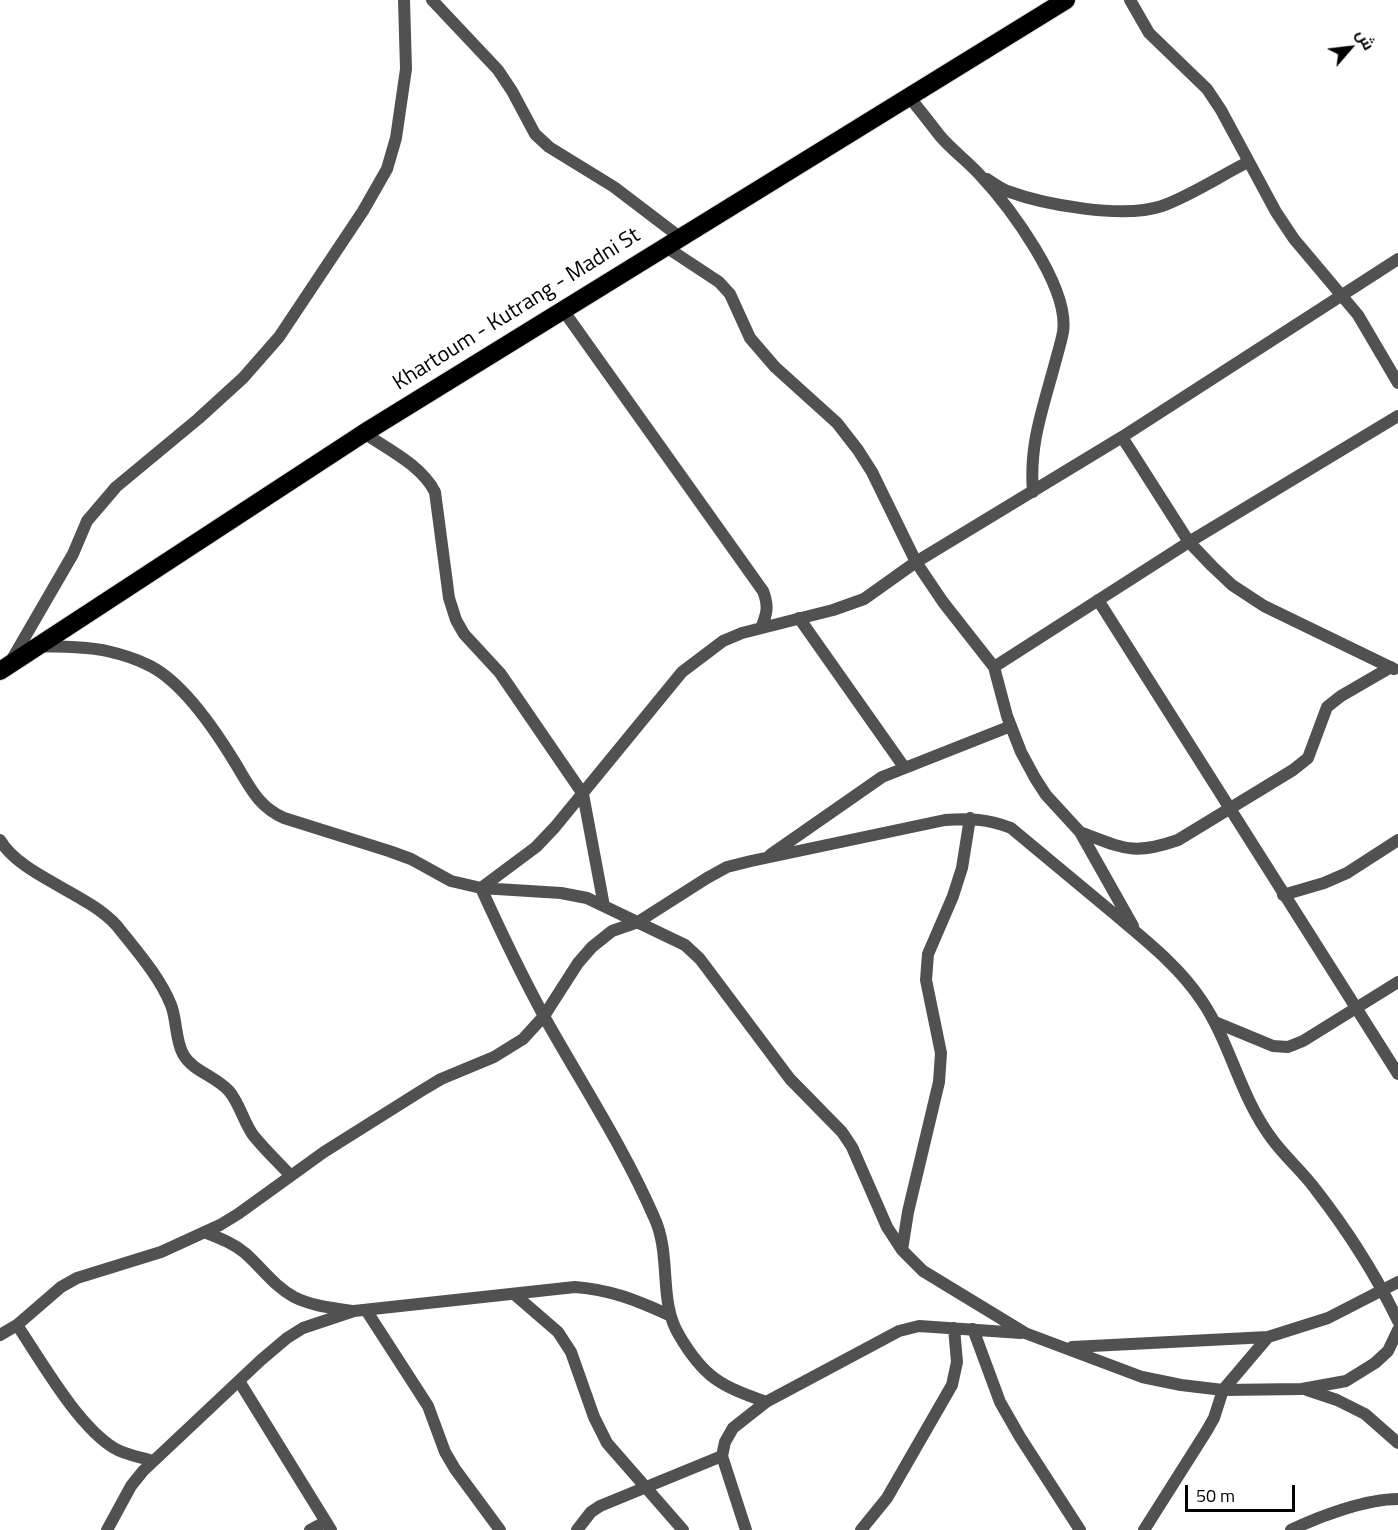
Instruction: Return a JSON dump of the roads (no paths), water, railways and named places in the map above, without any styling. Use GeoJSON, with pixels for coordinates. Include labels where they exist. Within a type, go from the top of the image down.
{"type":"FeatureCollection","features":[{"type":"Feature","properties":{"kind":"highway","name":"Khartoum - Kutrang - Madni St"},"geometry":{"type":"LineString","coordinates":[[5,668],[364,433],[1066,0]]}},
{"type":"Feature","properties":{"kind":"street"},"geometry":{"type":"LineString","coordinates":[[5,668],[73,554],[87,521],[116,487],[198,419],[243,378],[272,345],[363,211],[387,169],[396,138],[406,69],[404,0]]}},
{"type":"Feature","properties":{"kind":"street"},"geometry":{"type":"LineString","coordinates":[[432,0],[498,70],[535,134],[549,147],[614,187],[719,282],[730,294],[750,338],[775,366],[837,423],[872,472],[916,562],[943,602],[993,667],[1011,726],[1035,778],[1046,795],[1080,832],[1136,933]]}},
{"type":"Feature","properties":{"kind":"street"},"geometry":{"type":"LineString","coordinates":[[1130,0],[1149,33],[1207,89],[1276,213],[1294,239],[1358,315],[1398,383]]}},
{"type":"Feature","properties":{"kind":"street"},"geometry":{"type":"LineString","coordinates":[[909,97],[942,137],[981,176],[1038,252],[1052,279],[1063,311],[1063,331],[1034,440],[1031,470],[1032,492]]}},
{"type":"Feature","properties":{"kind":"street"},"geometry":{"type":"LineString","coordinates":[[981,176],[1004,190],[1032,199],[1090,209],[1132,212],[1160,206],[1248,162]]}},
{"type":"Feature","properties":{"kind":"street"},"geometry":{"type":"LineString","coordinates":[[481,888],[536,848],[682,672],[723,641],[742,633],[833,610],[864,599],[916,562],[1122,437],[1398,259]]}},
{"type":"Feature","properties":{"kind":"street"},"geometry":{"type":"LineString","coordinates":[[563,310],[763,591],[768,612],[761,628]]}},
{"type":"Feature","properties":{"kind":"street"},"geometry":{"type":"LineString","coordinates":[[993,667],[1190,542],[1398,416]]}},
{"type":"Feature","properties":{"kind":"street"},"geometry":{"type":"LineString","coordinates":[[364,433],[417,469],[429,481],[435,492],[449,598],[456,620],[464,634],[500,673],[583,794],[604,906]]}},
{"type":"Feature","properties":{"kind":"street"},"geometry":{"type":"LineString","coordinates":[[1122,437],[1190,542],[1232,585],[1264,606],[1394,669]]}},
{"type":"Feature","properties":{"kind":"street"},"geometry":{"type":"LineString","coordinates":[[1098,600],[1398,1074]]}},
{"type":"Feature","properties":{"kind":"street"},"geometry":{"type":"LineString","coordinates":[[799,618],[904,767]]}},
{"type":"Feature","properties":{"kind":"street"},"geometry":{"type":"LineString","coordinates":[[37,646],[105,650],[148,664],[190,700],[213,727],[257,799],[269,811],[284,818],[411,859],[451,881],[481,888],[561,893],[587,898],[685,945],[700,959],[789,1079],[842,1132],[852,1147],[887,1227],[902,1250],[923,1271],[1025,1333],[1142,1377],[1180,1385],[1223,1390],[1302,1389],[1346,1381],[1363,1372],[1388,1351],[1398,1330]]}},
{"type":"Feature","properties":{"kind":"street"},"geometry":{"type":"LineString","coordinates":[[1080,832],[1137,850],[1158,847],[1178,840],[1293,770],[1308,758],[1327,707],[1341,696],[1394,669]]}},
{"type":"Feature","properties":{"kind":"street"},"geometry":{"type":"LineString","coordinates":[[767,857],[882,777],[1011,726]]}},
{"type":"Feature","properties":{"kind":"street"},"geometry":{"type":"LineString","coordinates":[[902,1250],[908,1212],[939,1082],[941,1053],[926,980],[928,954],[954,896],[962,868],[970,818]]}},
{"type":"Feature","properties":{"kind":"street"},"geometry":{"type":"LineString","coordinates":[[0,1335],[17,1325],[61,1287],[77,1278],[161,1252],[238,1214],[290,1175],[441,1079],[494,1057],[523,1039],[544,1016],[578,963],[592,947],[612,932],[638,922],[727,867],[945,820],[970,818],[993,820],[1011,828],[1181,973],[1215,1022],[1255,1114],[1272,1139],[1331,1210],[1383,1290],[1398,1321]]}},
{"type":"Feature","properties":{"kind":"street"},"geometry":{"type":"LineString","coordinates":[[0,840],[19,861],[98,910],[115,924],[164,989],[172,1008],[183,1053],[189,1062],[227,1089],[236,1100],[253,1134],[290,1175]]}},
{"type":"Feature","properties":{"kind":"street"},"geometry":{"type":"LineString","coordinates":[[1283,895],[1324,883],[1347,873],[1398,840]]}},
{"type":"Feature","properties":{"kind":"street"},"geometry":{"type":"LineString","coordinates":[[481,888],[544,1016],[615,1139],[655,1218],[663,1243],[669,1315],[683,1341],[707,1374],[731,1389],[766,1402]]}},
{"type":"Feature","properties":{"kind":"street"},"geometry":{"type":"LineString","coordinates":[[1215,1022],[1273,1046],[1288,1047],[1303,1041],[1398,982]]}},
{"type":"Feature","properties":{"kind":"street"},"geometry":{"type":"LineString","coordinates":[[204,1232],[228,1242],[245,1253],[276,1286],[294,1297],[310,1304],[360,1311],[428,1406],[445,1452],[500,1530]]}},
{"type":"Feature","properties":{"kind":"street"},"geometry":{"type":"LineString","coordinates":[[1066,1347],[1268,1337],[1328,1318],[1398,1282]]}},
{"type":"Feature","properties":{"kind":"street"},"geometry":{"type":"LineString","coordinates":[[107,1530],[130,1486],[153,1461],[287,1338],[303,1328],[360,1311],[576,1287],[625,1296],[669,1315]]}},
{"type":"Feature","properties":{"kind":"street"},"geometry":{"type":"LineString","coordinates":[[514,1294],[558,1332],[571,1352],[594,1418],[608,1443],[683,1530]]}},
{"type":"Feature","properties":{"kind":"street"},"geometry":{"type":"LineString","coordinates":[[17,1325],[82,1420],[116,1449],[153,1461]]}},
{"type":"Feature","properties":{"kind":"street"},"geometry":{"type":"LineString","coordinates":[[746,1530],[722,1456],[725,1442],[733,1428],[766,1402],[899,1331],[919,1326],[1025,1333]]}},
{"type":"Feature","properties":{"kind":"street"},"geometry":{"type":"LineString","coordinates":[[861,1530],[887,1498],[952,1385],[957,1362],[954,1328]]}},
{"type":"Feature","properties":{"kind":"street"},"geometry":{"type":"LineString","coordinates":[[973,1329],[1000,1402],[1080,1530]]}},
{"type":"Feature","properties":{"kind":"street"},"geometry":{"type":"LineString","coordinates":[[1144,1530],[1214,1418],[1223,1390],[1268,1337]]}},
{"type":"Feature","properties":{"kind":"street"},"geometry":{"type":"LineString","coordinates":[[239,1381],[328,1526],[310,1530]]}},
{"type":"Feature","properties":{"kind":"street"},"geometry":{"type":"LineString","coordinates":[[1302,1389],[1318,1392],[1365,1414],[1398,1443]]}},
{"type":"Feature","properties":{"kind":"street"},"geometry":{"type":"LineString","coordinates":[[577,1530],[591,1512],[600,1506],[722,1456]]}},
{"type":"Feature","properties":{"kind":"street"},"geometry":{"type":"LineString","coordinates":[[1291,1530],[1363,1504],[1382,1499],[1398,1499]]}}]}
